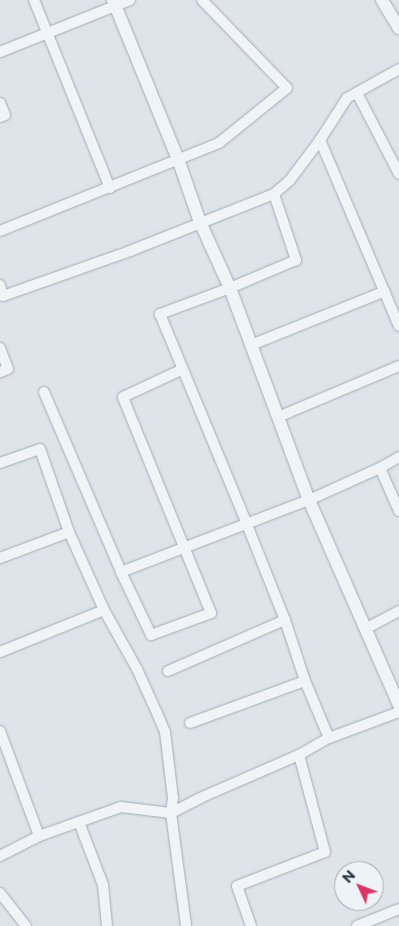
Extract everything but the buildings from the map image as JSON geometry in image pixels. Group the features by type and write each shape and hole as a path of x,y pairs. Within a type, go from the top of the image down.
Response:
{"street":[{"path":"34,0 110,188"},
{"path":"0,52 114,3 130,0"},
{"path":"0,231 219,144 287,88 202,0"},
{"path":"382,0 399,28"},
{"path":"114,3 178,159 200,222 230,288 309,500 367,628 399,705"},
{"path":"0,285 3,296 130,251 274,194 290,180 320,140 346,98 399,69"},
{"path":"356,93 399,174"},
{"path":"0,103 5,114 0,117"},
{"path":"320,140 399,326"},
{"path":"274,194 296,260 230,288 160,314 246,522 285,620 305,681 329,738"},
{"path":"251,345 385,290"},
{"path":"0,348 8,369 0,372"},
{"path":"278,417 399,366"},
{"path":"44,392 121,572 152,635 211,613 123,397 183,369"},
{"path":"0,463 40,449 69,532 104,610 137,669 165,732 173,798 171,813 186,926"},
{"path":"121,572 246,522 309,500 380,468 399,457"},
{"path":"380,468 399,511"},
{"path":"0,558 69,532"},
{"path":"0,652 104,610"},
{"path":"367,628 399,611"},
{"path":"168,671 285,620"},
{"path":"190,722 305,681"},
{"path":"0,856 39,836 121,807 171,813 200,798 299,756 329,738 399,712"},
{"path":"0,731 39,836"},
{"path":"251,926 237,886 325,852 299,756"},
{"path":"79,822 103,885 107,926"},
{"path":"0,893 26,926"},
{"path":"357,926 399,909"}]}
